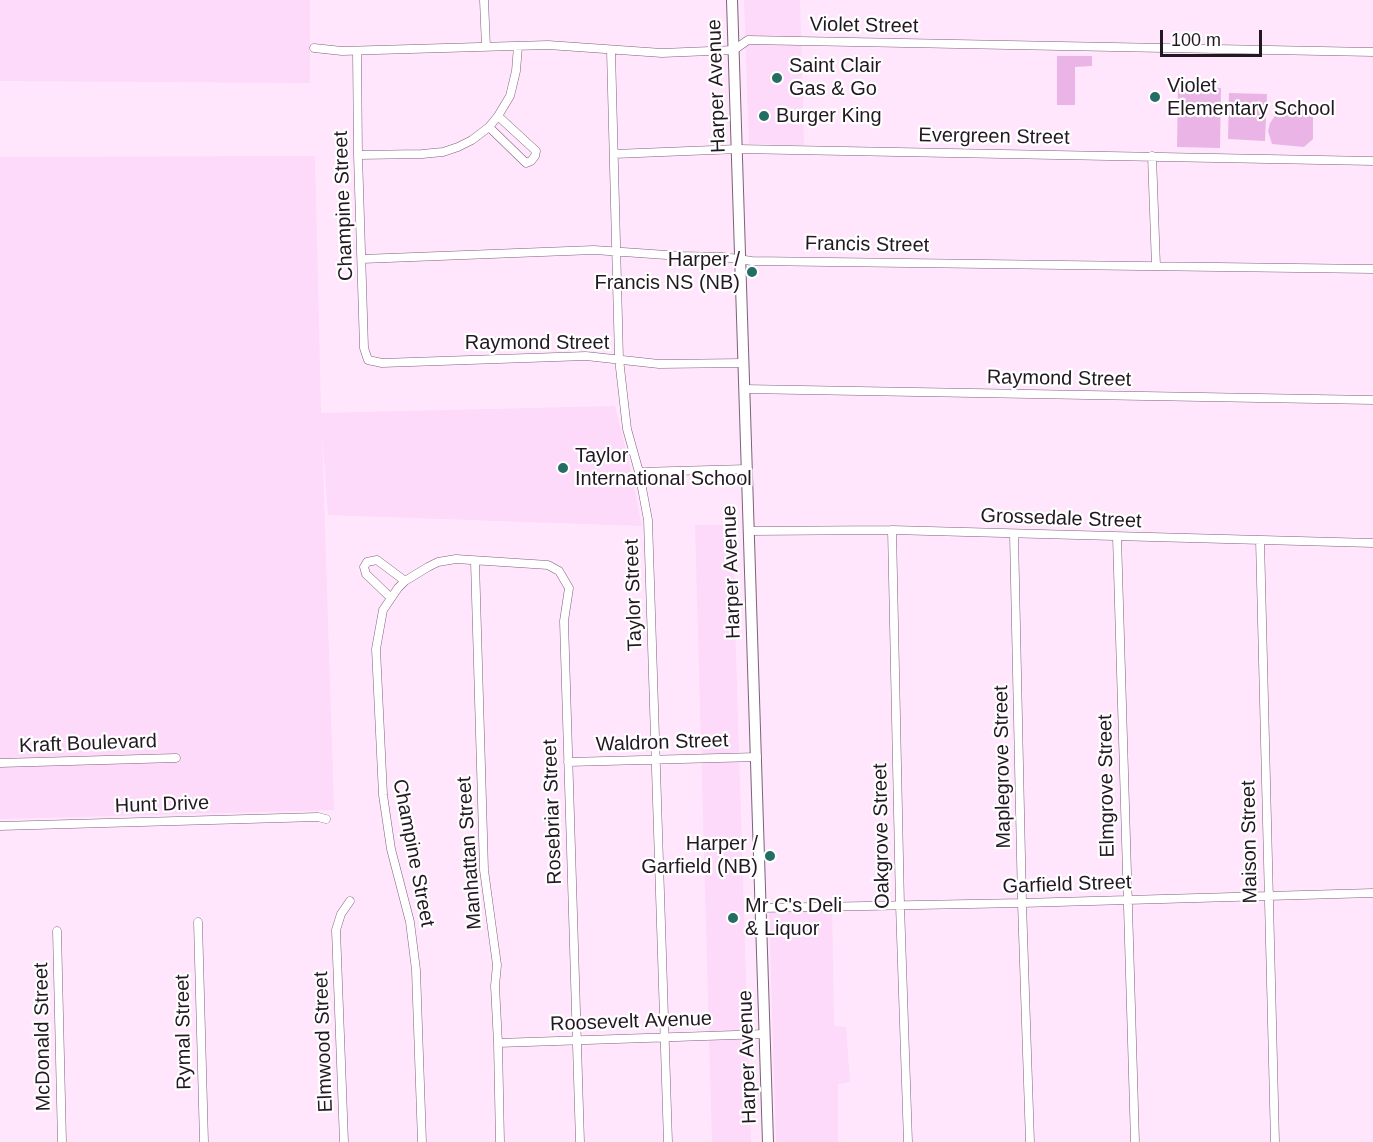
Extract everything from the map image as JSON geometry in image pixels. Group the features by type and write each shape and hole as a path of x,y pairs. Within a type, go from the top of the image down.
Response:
{"main road":[{"name":"Harper Avenue","path":"732,0 768,1142"}],"street":[{"path":"484,0 486,47"},
{"name":"Violet Street","path":"314,48 357,51 571,46 611,51 662,53 734,50 748,40 1373,52"},
{"path":"358,155 443,152 472,140 489,127 510,96 518,46"},
{"name":"Champine Street","path":"357,51 364,348 368,360"},
{"name":"Taylor Street","path":"611,51 619,359 627,429 639,472 648,520 668,1142"},
{"path":"489,127 526,163 536,156 536,151 498,116"},
{"name":"Evergreen Street","path":"614,154 738,149 1373,161"},
{"path":"1152,156 1156,266"},
{"name":"Francis Street","path":"362,259 616,251 752,261 1373,269"},
{"name":"Raymond Street","path":"368,360 382,363 586,356 659,364 744,363"},
{"name":"Raymond Street","path":"744,389 1373,400"},
{"path":"639,472 747,469"},
{"name":"Grossedale Street","path":"749,531 892,530 1373,543"},
{"name":"Oakgrove Street","path":"892,530 900,905 908,1142"},
{"name":"Maplegrove Street","path":"1014,535 1030,1142"},
{"name":"Elmgrove Street","path":"1117,537 1135,1142"},
{"name":"Maison Street","path":"1260,540 1275,1142"},
{"name":"Champine Street","path":"422,1142 414,948 410,922 391,849 383,795 376,649 383,610 390,597 405,581 438,562 456,559 475,562"},
{"path":"390,597 366,574 364,567 367,562 373,560 381,562 405,581"},
{"name":"Rosebriar Street","path":"475,562 548,565 558,571 567,582 569,592 564,621 580,1142"},
{"name":"Manhattan Street","path":"475,562 484,870 497,965 495,986 500,1142"},
{"name":"Waldron Street","path":"568,762 757,757"},
{"name":"Kraft Boulevard","path":"0,763 176,758"},
{"name":"Hunt Drive","path":"0,826 318,817 326,819"},
{"name":"Garfield Street","path":"762,908 1373,893"},
{"name":"Elmwood Street","path":"344,1142 336,940 338,922 350,901"},
{"name":"Rymal Street","path":"198,922 204,1142"},
{"name":"McDonald Street","path":"57,932 62,1142"},
{"name":"Roosevelt Avenue","path":"498,1043 765,1035"}],"shaded area":[{"path":"0,0 310,0 310,83 0,81"},
{"path":"744,0 800,0 804,145 749,144"},
{"path":"1057,56 1092,56 1092,66 1075,67 1075,105 1057,105"},
{"path":"1178,87 1221,88 1220,148 1177,147"},
{"path":"1229,93 1267,94 1265,141 1228,139"},
{"path":"1285,107 1296,107 1313,113 1313,139 1304,147 1272,144 1268,131 1270,123"},
{"path":"315,156 321,413 615,406 642,526 328,515 322,434 334,810 0,819 0,157"},
{"path":"695,525 732,525 751,1142 712,1142"},
{"path":"832,910 834,1026 846,1027 850,1082 838,1084 838,1142 776,1142 769,912"}],"place":[{"name":"Saint Clair Gas & Go","path":"777,78"},
{"name":"Violet Elementary School","path":"1155,97"},
{"name":"Burger King","path":"764,116"},
{"name":"Harper / Francis NS (NB)","path":"752,272"},
{"name":"Taylor International School","path":"563,468"},
{"name":"Harper / Garfield (NB)","path":"770,856"},
{"name":"Mr C's Deli & Liquor","path":"733,918"}]}
